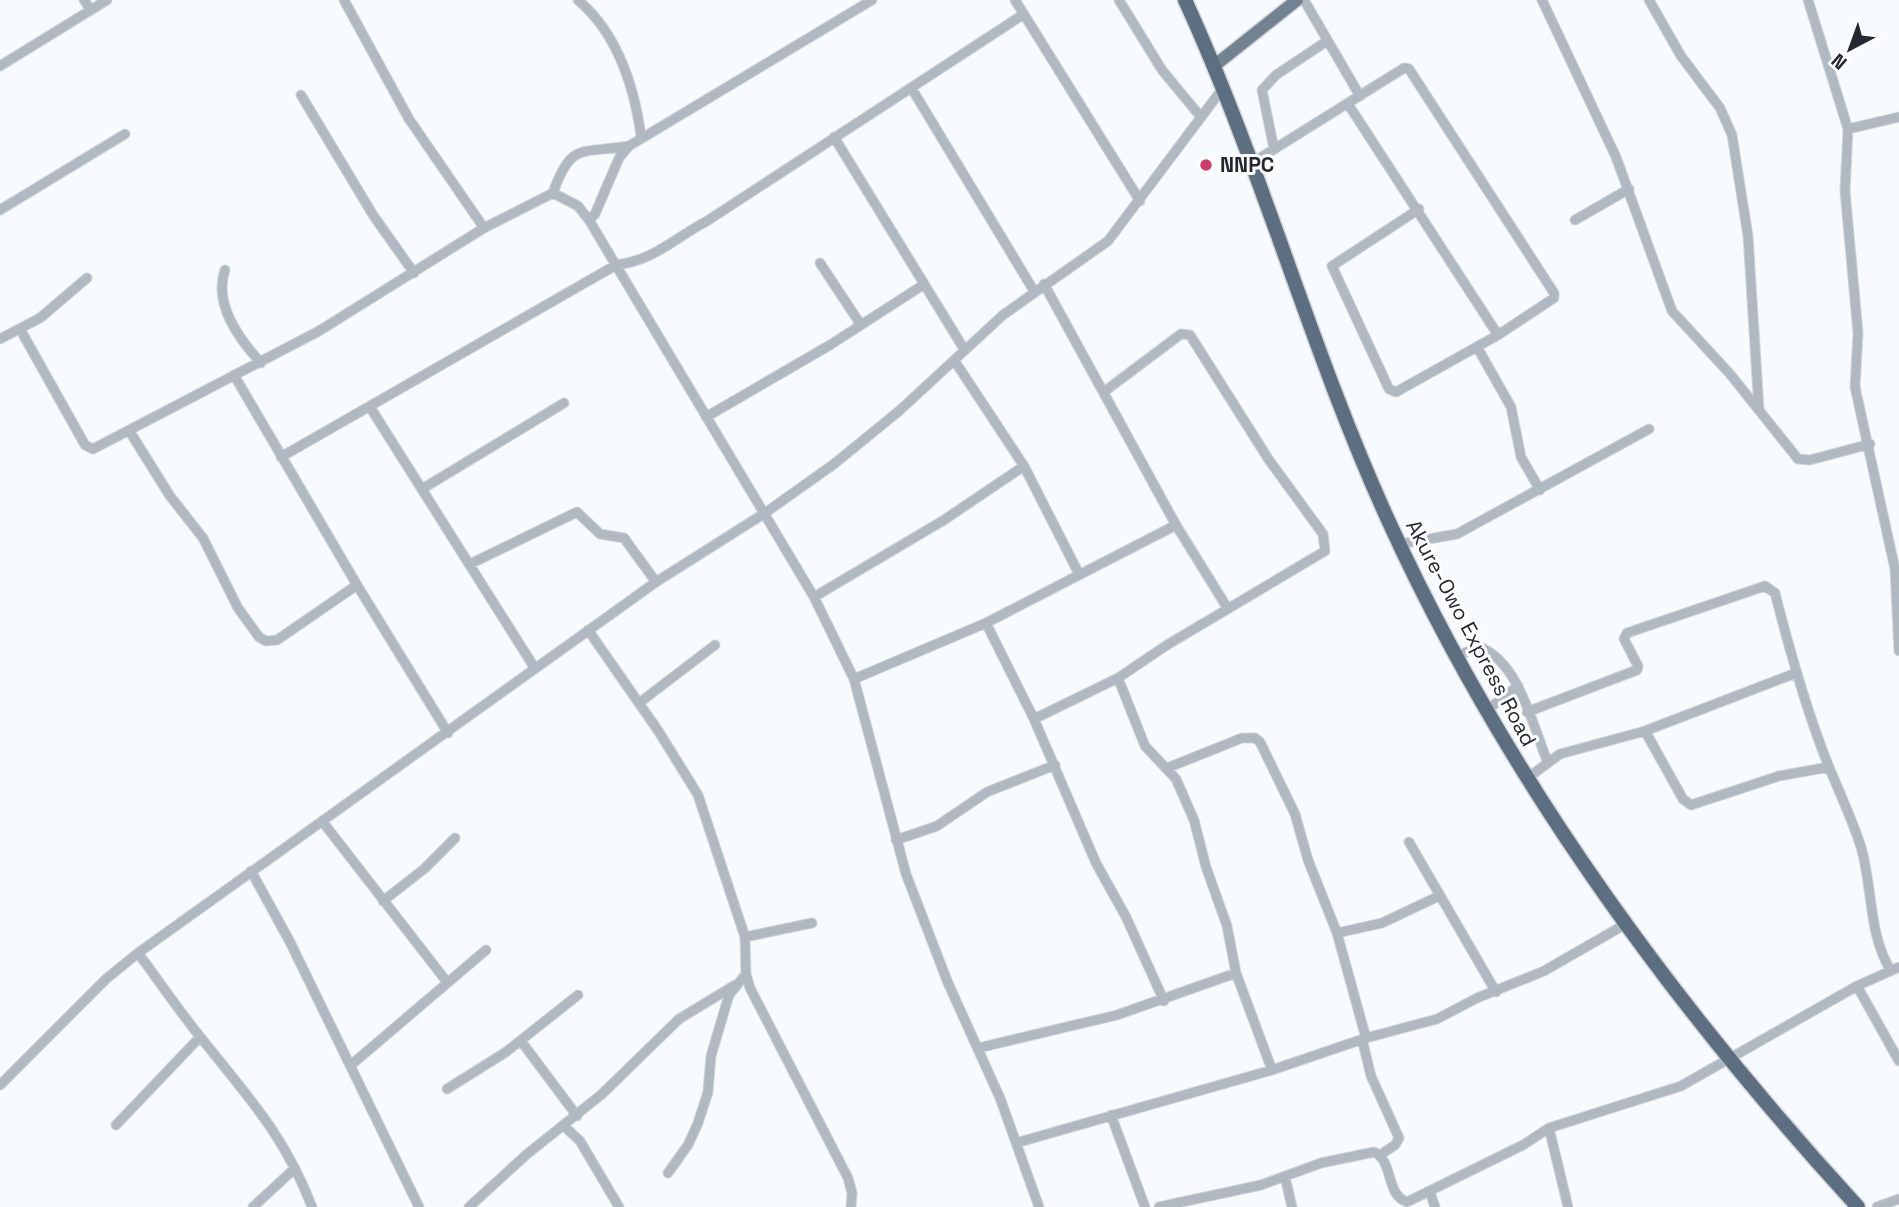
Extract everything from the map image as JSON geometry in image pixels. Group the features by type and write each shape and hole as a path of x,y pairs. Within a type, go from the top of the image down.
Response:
{"highway":[{"name":"Akure-Owo Express Road","path":"1185,0 1252,163 1322,359 1400,544 1487,710 1526,779 1625,925 1730,1061 1858,1207"}],"main road":[{"path":"1213,65 1297,0"}],"street":[{"path":"84,0 90,9"},
{"path":"0,66 107,0"},
{"path":"344,0 409,119 484,228"},
{"path":"578,0 597,17 620,57 638,113 641,136"},
{"path":"589,220 595,214 619,158 641,136 872,0"},
{"path":"1015,0 1140,201"},
{"path":"1119,0 1162,70 1200,116"},
{"path":"1304,0 1360,96"},
{"path":"1542,0 1629,189 1672,311 1730,374 1798,459 1810,460 1870,444"},
{"path":"1649,0 1681,56 1720,108 1732,135 1748,236 1759,411"},
{"path":"1808,0 1848,129 1845,191 1858,333 1855,387 1895,558 1899,651"},
{"path":"281,457 615,265 638,262 659,253 681,235 708,221 1024,14"},
{"path":"1274,149 1262,90 1276,75 1327,41"},
{"path":"1252,163 1404,68 1414,72 1554,292 1554,298 1497,335 1396,392 1389,390 1332,270 1335,263 1419,209"},
{"path":"0,1085 96,988 138,953 448,733 534,667 834,464 899,411 964,349 1034,291 1108,241 1223,88"},
{"path":"912,89 1034,291"},
{"path":"301,95 373,215 414,273"},
{"path":"1348,104 1419,209 1497,335"},
{"path":"1848,129 1899,117"},
{"path":"0,210 125,134"},
{"path":"834,137 964,349"},
{"path":"20,329 85,445 93,449 319,331 484,228 553,193 561,170 570,157 590,150 629,146"},
{"path":"1575,220 1629,189"},
{"path":"553,193 578,206 589,220 814,597 854,679 895,840 926,929 978,1048 1039,1207"},
{"path":"820,262 861,326"},
{"path":"225,270 220,283 225,310 244,343 261,362"},
{"path":"0,339 40,318 87,278"},
{"path":"1044,284 1176,525 1228,609"},
{"path":"706,417 861,326 923,285"},
{"path":"1034,719 1118,678 1228,609 1320,556 1326,545 1323,534 1269,460 1190,335 1181,334 1105,391"},
{"path":"1477,347 1511,407 1521,457 1540,490"},
{"path":"954,360 1024,466 1079,574"},
{"path":"234,375 357,585 448,733"},
{"path":"422,489 564,402"},
{"path":"370,407 534,667"},
{"path":"1400,544 1449,538 1649,429"},
{"path":"130,432 170,496 202,538 238,608 259,637 266,641 277,639 357,585"},
{"path":"814,597 944,520 1024,466"},
{"path":"470,564 577,512 600,534 624,538 656,582"},
{"path":"854,679 986,623 1176,525"},
{"path":"1527,712 1637,670 1638,666 1624,639 1628,633 1765,586 1775,593 1796,673 1829,767 1853,821 1862,853 1882,957 1877,977"},
{"path":"986,623 1034,719 1096,863 1126,917 1164,1001"},
{"path":"588,630 698,795 745,937 746,974 764,1016 848,1178 852,1193 851,1207"},
{"path":"639,703 715,645"},
{"path":"1457,656 1474,648 1484,649 1509,670 1518,686 1548,763"},
{"path":"1526,779 1548,763 1580,747 1645,731 1796,673"},
{"path":"1118,678 1145,746 1167,768 1184,794 1227,926 1236,973 1272,1070"},
{"path":"1487,710 1518,686"},
{"path":"1645,731 1683,799 1691,805 1779,776 1829,767"},
{"path":"1167,768 1242,738 1255,738 1260,742 1295,814 1308,860 1337,933 1371,1076 1399,1138 1395,1145 1380,1155"},
{"path":"895,840 936,827 987,792 1055,765"},
{"path":"323,821 447,982"},
{"path":"383,901 424,869 456,838"},
{"path":"1409,842 1496,992"},
{"path":"251,871 290,942 351,1065 380,1132 419,1207"},
{"path":"1337,933 1382,923 1439,896"},
{"path":"745,937 812,923"},
{"path":"1016,1143 1272,1070 1364,1038 1431,1022 1544,971 1625,925"},
{"path":"351,1065 486,950"},
{"path":"138,953 200,1037 275,1129 291,1157 293,1170 312,1207"},
{"path":"1158,1207 1285,1177 1321,1163 1374,1152 1380,1155 1401,1200 1407,1202 1549,1128 1681,1086 1730,1061 1857,986 1895,969 1882,957"},
{"path":"978,1048 1164,1001 1236,973"},
{"path":"469,1207 526,1155 565,1127 679,1019 734,985 746,974"},
{"path":"668,1173 688,1144 704,1106 711,1056 734,985"},
{"path":"1857,986 1899,1061"},
{"path":"447,1089 520,1041 578,995"},
{"path":"116,1125 200,1037"},
{"path":"520,1041 577,1116"},
{"path":"1111,1115 1145,1207"},
{"path":"565,1127 580,1141 619,1207"},
{"path":"1549,1128 1568,1207"},
{"path":"253,1207 293,1170"},
{"path":"1285,1177 1292,1207"},
{"path":"1430,1192 1435,1207"},
{"path":"1877,1207 1899,1199"}],"place":[{"name":"NNPC","path":"1206,165"}]}
